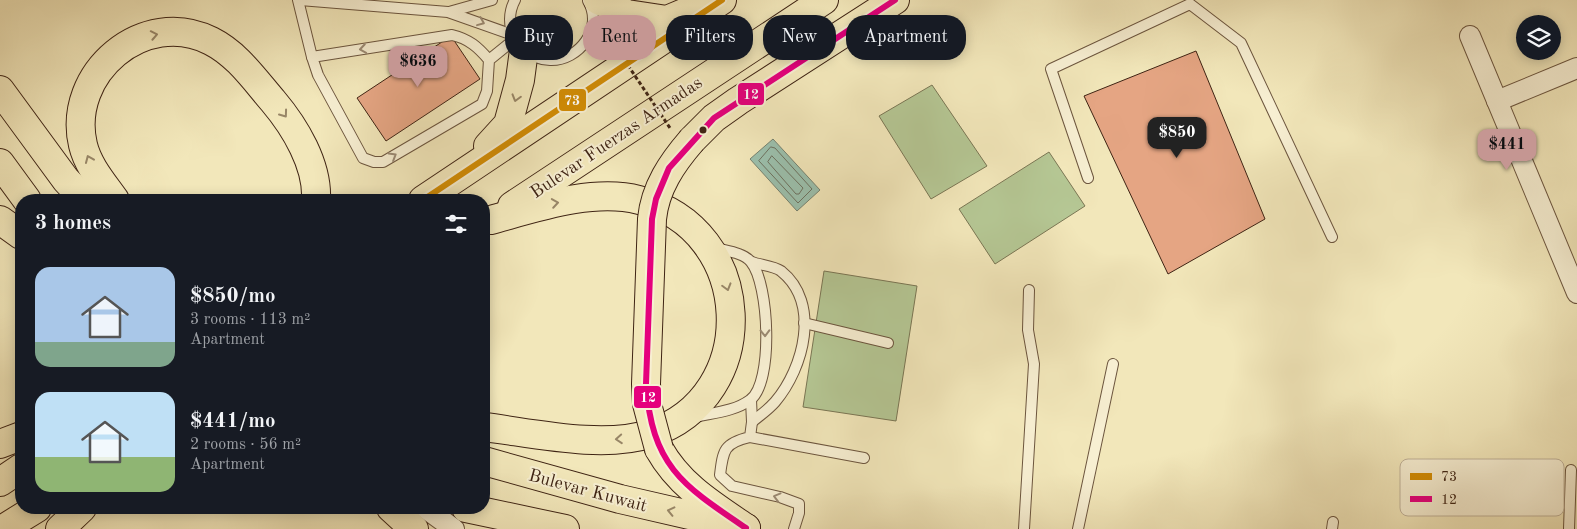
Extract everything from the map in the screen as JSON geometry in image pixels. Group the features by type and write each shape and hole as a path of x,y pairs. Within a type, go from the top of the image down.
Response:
{"main road":[{"path":"598,0 627,14 667,20 677,18 710,0"},
{"path":"431,194 722,0"},
{"name":"Bulevar Fuerzas Armadas","path":"490,220 824,0"},
{"path":"749,528 688,487 669,466 659,449 647,404 646,384 653,209 669,168 692,140 714,118 895,0"},
{"path":"110,194 94,172 83,145 80,116 88,88 103,63 125,44 153,34 182,32 210,40 234,56 286,116 308,159 314,177 315,194"},
{"path":"462,172 508,124 520,80 518,60"},
{"path":"4,98 34,165 57,194"},
{"path":"4,98 66,180 79,194"},
{"path":"0,163 23,194"},
{"path":"490,221 550,204 611,196 639,200 666,210 690,226 709,247 723,271 730,298 732,327 727,355 709,388 698,403 676,421 650,434 622,440 593,440 490,428"},
{"path":"0,220 15,231"},
{"path":"0,444 15,438"},
{"name":"Bulevar Kuwait","path":"490,463 620,499 749,528"},
{"path":"0,482 15,472"},
{"path":"490,478 663,529"},
{"path":"3,529 27,514"},
{"path":"60,529 76,514"},
{"path":"398,514 414,529"},
{"path":"474,514 512,523 566,529"},
{"path":"484,514 512,523"}],"street":[{"path":"1470,36 1577,293"},
{"path":"1497,101 1577,68"},
{"path":"433,514 454,529"}],"lane":[{"path":"312,56 452,35 465,38 478,47 489,60 488,91 482,104 383,162 374,162 363,158 318,75 312,56 299,0 448,12 505,36"},
{"path":"448,12 492,0"},
{"path":"510,15 515,0"},
{"path":"573,54 585,44 591,32 593,18 588,0"},
{"path":"1088,178 1051,69 1190,4 1241,43 1332,237"},
{"path":"489,60 505,49"},
{"path":"709,247 744,256 752,262 780,270 799,290 804,323 804,345 791,376 775,402 752,422"},
{"path":"750,437 752,422 751,400 761,383 765,357 765,317 758,278 752,262"},
{"path":"1024,529 1034,364 1028,330 1029,290"},
{"path":"804,323 888,343"},
{"path":"1078,529 1112,364"},
{"path":"676,421 734,408 751,400"},
{"path":"794,529 800,512 799,504 732,486 720,475 722,455 733,441 750,437 864,458"},
{"path":"1569,529 1571,470"}],"path":[{"path":"624,60 673,132 692,140"}],"shaded area":[{"path":"932,85 987,166 931,199 879,116"},
{"path":"1049,152 1085,206 995,264 959,209"},
{"path":"824,271 917,286 896,421 803,407"}],"water":[{"path":"773,139 820,190 797,211 750,159"}],"building":[{"path":"451,36 480,79 386,141 357,98"},
{"path":"1196,51 1265,219 1168,274 1084,96"}],"transit line":[{"name":"73","path":"432,194 722,0"},
{"name":"12","path":"746,528 704,499 674,471 663,454 655,435 649,412 646,384 652,219 656,199 669,168 714,118 895,0"}]}
